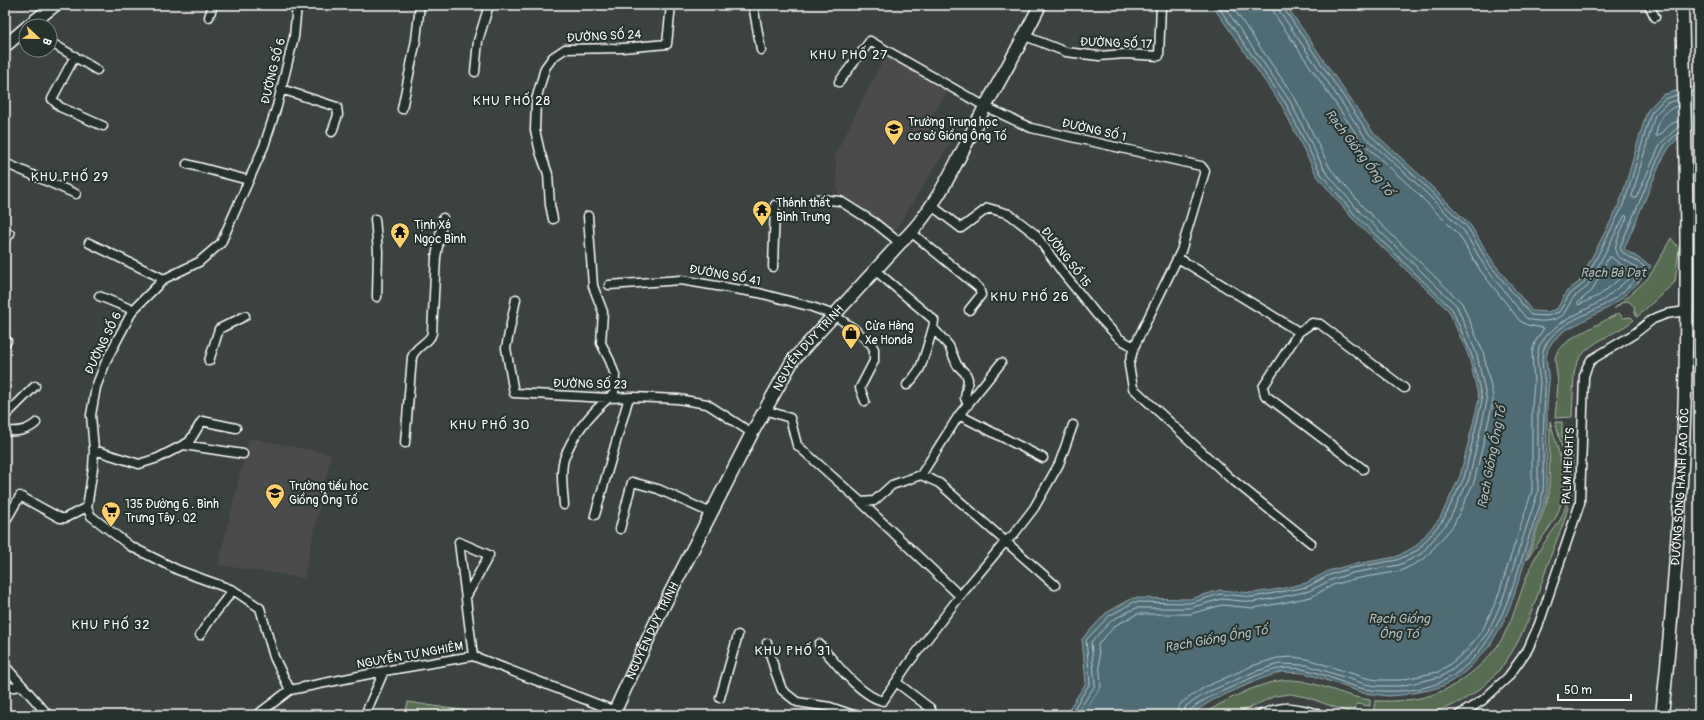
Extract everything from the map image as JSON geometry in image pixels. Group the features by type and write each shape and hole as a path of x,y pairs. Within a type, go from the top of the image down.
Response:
{"main road":[{"path":"38,18 54,5"},
{"name":"NGUYỄN DUY TRINH","path":"614,713 660,613 752,433 793,360 900,243 912,233 932,206 1025,36 1040,5"},
{"name":"ĐƯỜNG SONG HÀNH CAO TỐC","path":"1662,715 1669,649 1682,465 1686,311 1686,185 1682,5"},
{"path":"5,46 18,35"}],"street":[{"path":"209,17 213,5"},
{"name":"ĐƯỜNG SỐ 6","path":"87,508 94,450 92,415 96,387 107,359 133,310 164,279 199,262 221,243 264,146 281,89 294,37 297,5"},
{"path":"402,109 416,40 420,5"},
{"path":"475,72 478,41 488,5"},
{"name":"ĐƯỜNG SỐ 24","path":"553,219 550,205 548,174 540,152 535,130 536,100 545,68 553,57 565,48 622,48 667,44 671,5"},
{"path":"753,5 761,50"},
{"name":"ĐƯỜNG SỐ 17","path":"1025,36 1066,52 1099,56 1125,54 1159,56 1161,5"},
{"path":"1648,5 1655,17"},
{"name":"ĐƯỜNG SỐ 1","path":"839,82 870,41 986,107 1031,128 1201,166 1205,171 1178,258"},
{"path":"58,46 97,70"},
{"path":"75,56 52,99 60,107 102,126"},
{"path":"281,89 337,107 338,115 332,132"},
{"path":"5,163 76,194"},
{"path":"187,164 248,180"},
{"path":"816,199 840,201 875,223 900,243"},
{"path":"773,267 775,205"},
{"name":"ĐƯỜNG SỐ 15","path":"932,206 961,228 988,208 1009,214 1035,234 1062,272 1097,315 1120,340 1134,347"},
{"path":"564,505 562,482 564,460 573,438 589,417 614,393 615,375 601,343 603,312 593,286 588,216"},
{"path":"405,443 412,357 416,349 430,339 432,333 436,257 443,218"},
{"path":"376,219 378,251 377,297"},
{"path":"912,233 979,288 981,295 969,310"},
{"path":"89,243 164,279"},
{"path":"1299,332 1178,258 1134,347 1129,365 1133,388 1229,477 1311,543"},
{"path":"876,271 930,315 934,320 922,364 907,386"},
{"name":"ĐƯỜNG SỐ 41","path":"609,285 681,280 758,293 812,307 834,315 853,328 871,344 874,349 874,362 860,388 865,400"},
{"path":"99,296 133,310"},
{"name":"ĐƯỜNG SỐ 23","path":"516,299 506,348 514,393 608,398 629,397 678,399 707,404 752,433"},
{"name":"PALM HEIGHTS","path":"1459,715 1483,700 1508,677 1528,649 1539,624 1580,503 1584,376 1587,367 1595,357 1634,334 1653,319 1666,314 1686,311"},
{"path":"209,361 219,329 245,316"},
{"path":"1363,469 1265,395 1263,387 1299,332 1312,323 1320,324 1404,388"},
{"path":"933,328 949,346 957,365 966,374 968,379 965,398 968,404"},
{"path":"861,502 874,501 892,485 921,475 959,415 1001,362"},
{"path":"5,416 35,386"},
{"path":"595,515 629,397"},
{"path":"765,410 790,418 797,445 861,502 960,596"},
{"path":"959,415 1043,458"},
{"path":"94,450 139,464 158,458 189,442 202,421 236,428"},
{"path":"5,431 16,432 26,430 36,423"},
{"path":"819,644 851,681 879,700 883,700 960,596 1005,542 1014,534 1034,508 1059,464 1073,425"},
{"path":"184,445 243,454"},
{"path":"921,475 940,483 1055,585"},
{"path":"620,529 632,482 658,489 711,513"},
{"path":"5,522 20,496 60,518 65,518 87,508 91,516 130,546 178,570 233,590 260,608 274,657 290,690"},
{"path":"466,597 489,555 459,542 473,656"},
{"path":"200,635 205,626 233,590"},
{"path":"720,698 738,635"},
{"path":"767,643 774,671 782,690 797,702 830,707 854,715"},
{"name":"NGUYỄN TƯ NGHIÊM","path":"257,715 290,690 384,671 473,656 614,713"},
{"path":"5,666 48,715"},
{"path":"365,715 384,671"},
{"path":"896,682 930,708 932,712 931,715"},
{"path":"5,688 23,686"},
{"path":"1260,715 1274,709 1289,707 1321,715"}],"shaded area":[{"name":"Trường Trung học cơ sở Giồng Ông Tố","path":"886,54 948,91 928,122 954,137 894,232 838,195 835,155"},
{"name":"Trường tiểu học Giồng Ông Tố","path":"249,438 331,454 304,578 218,565"}],"green space":[{"path":"1671,238 1679,248 1675,282 1637,317 1634,306 1628,301 1623,302 1614,309 1646,280"},
{"path":"1619,313 1623,318 1631,317 1634,320 1598,342 1583,354 1577,363 1574,373 1572,417 1555,418 1558,384 1555,358 1558,350 1572,338"},
{"path":"1550,421 1560,458 1563,495 1555,519 1527,560 1549,494"},
{"path":"1555,422 1562,422 1562,437 1572,437 1572,475 1569,505 1535,602 1517,644 1505,663 1490,680 1473,694 1451,706 1442,710 1422,714 1373,715 1375,701 1418,698 1443,691 1454,685 1482,664 1501,641 1511,619 1533,560 1557,525 1567,500 1568,487 1565,461"},
{"path":"1282,680 1293,680 1316,684 1348,695 1370,700 1370,706 1356,704 1354,714 1306,697 1290,694 1275,696 1234,715 1202,715 1250,689"},
{"path":"408,702 466,711 478,715 405,715"}],"water":[{"name":"Rạch Giồng Ông Tố","path":"1212,5 1286,5 1372,131 1422,177 1471,226 1493,262 1532,311 1547,312 1557,309 1566,292 1579,282 1617,209 1647,111 1662,95 1686,88 1699,87 1699,128 1680,136 1669,148 1661,162 1624,249 1651,266 1639,282 1618,301 1608,308 1564,331 1553,341 1548,349 1546,358 1549,382 1547,406 1547,494 1511,604 1502,625 1489,647 1467,670 1443,686 1402,695 1388,696 1363,693 1305,673 1281,672 1258,680 1213,700 1189,715 1065,715 1086,683 1082,639 1106,613 1133,598 1190,599 1220,590 1253,593 1280,589 1306,583 1328,571 1350,565 1396,557 1416,546 1440,518 1460,476 1479,399 1469,357 1449,311 1352,218 1317,176 1282,106"}],"place":[{"name":"Trường Trung học cơ sở Giồng Ông Tố","path":"894,146"},
{"name":"Thánh thất Bình Trưng","path":"762,227"},
{"name":"Tịnh Xá Ngọc Bình","path":"400,249"},
{"name":"Cửa Hàng Xe Honda","path":"851,350"},
{"name":"Trường tiểu học Giồng Ông Tố","path":"275,510"},
{"name":"135 Đường 6 . Bình Trưng Tây . Q2","path":"111,528"}],"district":[{"name":"KHU PHỐ 27","path":"849,54"},
{"name":"KHU PHỐ 28","path":"512,100"},
{"name":"KHU PHỐ 29","path":"70,176"},
{"name":"KHU PHỐ 26","path":"1030,296"},
{"name":"KHU PHỐ 30","path":"490,424"},
{"name":"KHU PHỐ 32","path":"111,624"},
{"name":"KHU PHỐ 31","path":"793,650"}],"water label":[{"name":"Rạch Giống Ống Tố","path":"1360,152"},
{"name":"Rạch Bà Dạt","path":"1613,272"},
{"name":"Rạch Giống Ống Tố","path":"1491,457"},
{"name":"Rạch Giống Ống Tố","path":"1216,638"}]}
